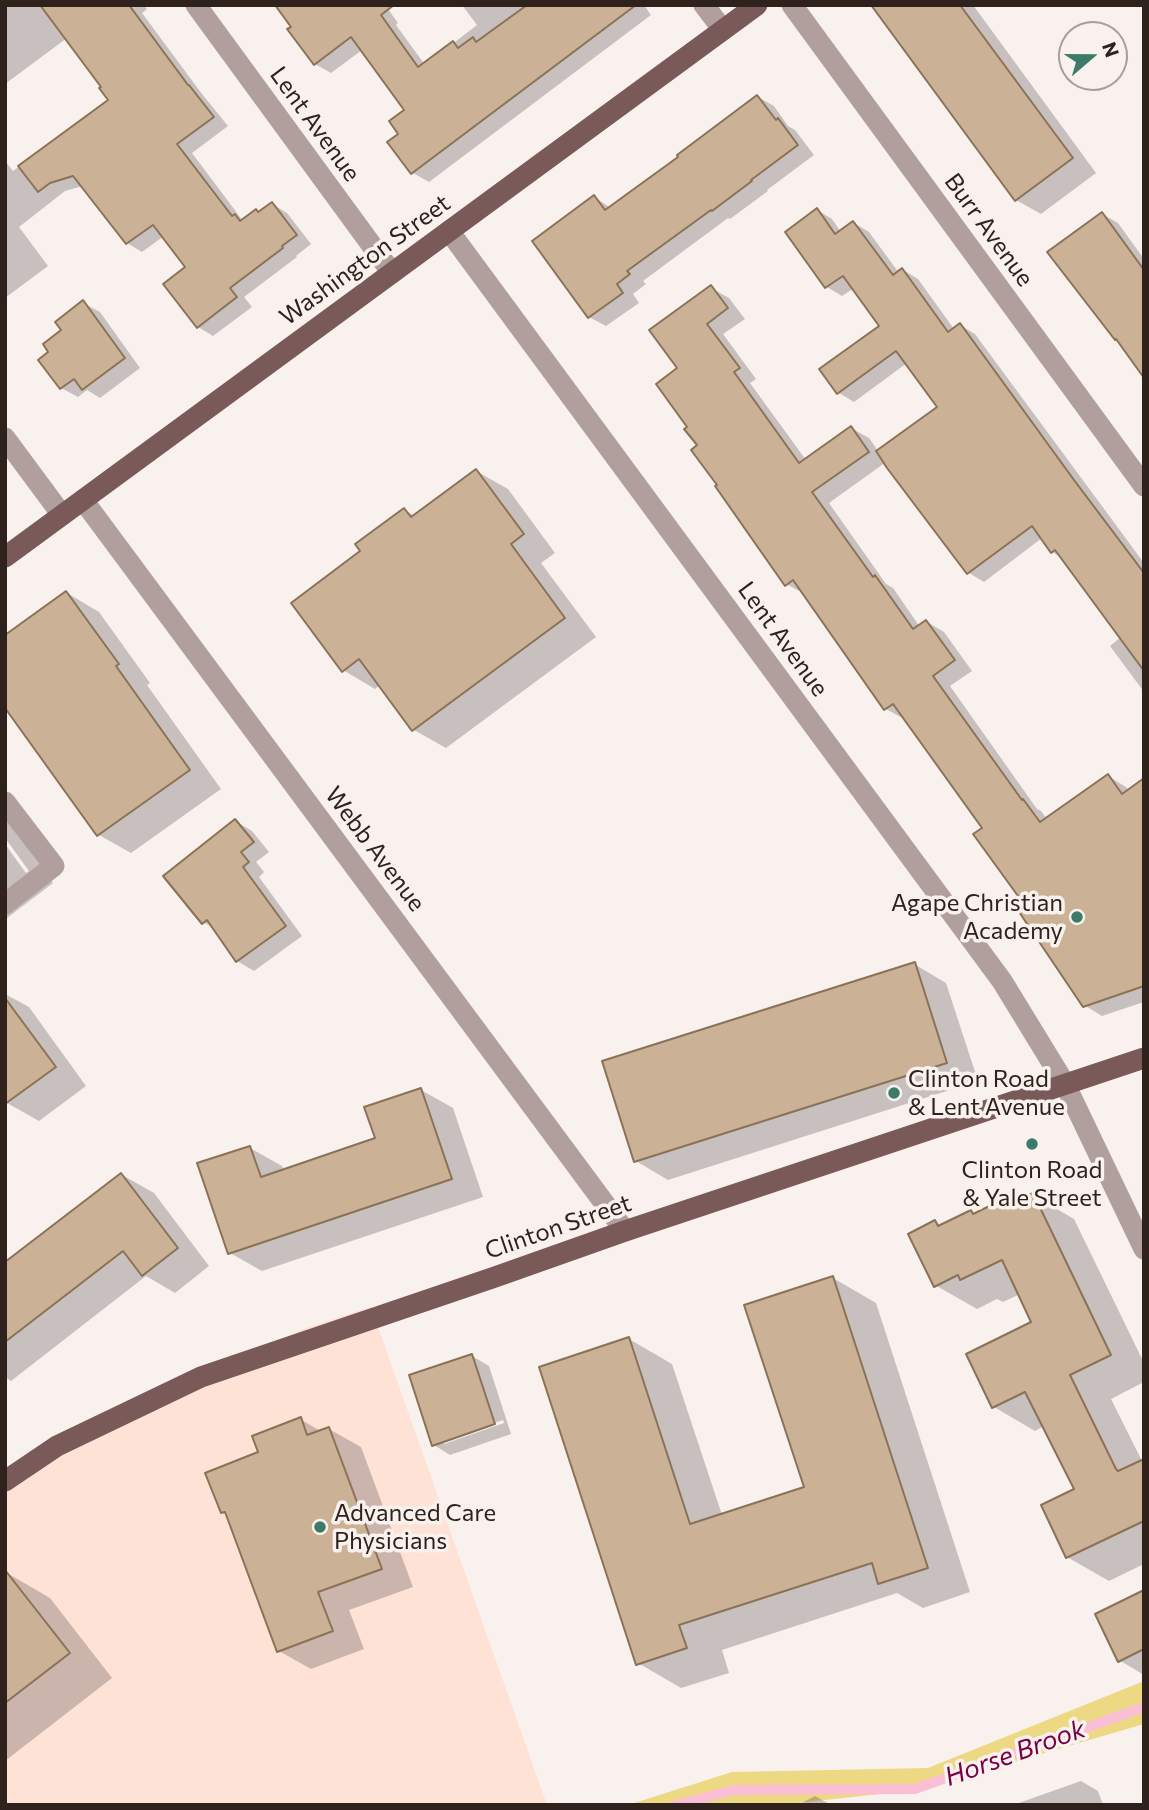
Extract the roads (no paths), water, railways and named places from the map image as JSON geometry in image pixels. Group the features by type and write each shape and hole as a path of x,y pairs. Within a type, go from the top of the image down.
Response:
{"main road":[{"name":"Washington Street","path":"5,557 757,5"},
{"name":"Clinton Street","path":"5,1481 57,1446 201,1377 625,1231 1144,1059"}],"street":[{"name":"Lent Avenue","path":"196,5 392,273"},
{"path":"704,5 723,30"},
{"name":"Burr Avenue","path":"792,5 1144,486"},
{"name":"Lent Avenue","path":"449,231 1002,981 1065,1084 1144,1249"},
{"path":"5,438 62,515"},
{"name":"Webb Avenue","path":"83,500 625,1231"},
{"path":"5,802 54,866 5,904"}],"waterway":[{"name":"Horse Brook","path":"676,1805 734,1790 915,1789 1144,1707"}],"place":[{"name":"Agape Christian Academy","path":"1077,917"},
{"name":"Clinton Road & Lent Avenue","path":"894,1093"},
{"name":"Clinton Road & Yale Street","path":"1032,1144"},
{"name":"Advanced Care Physicians","path":"320,1527"}]}
